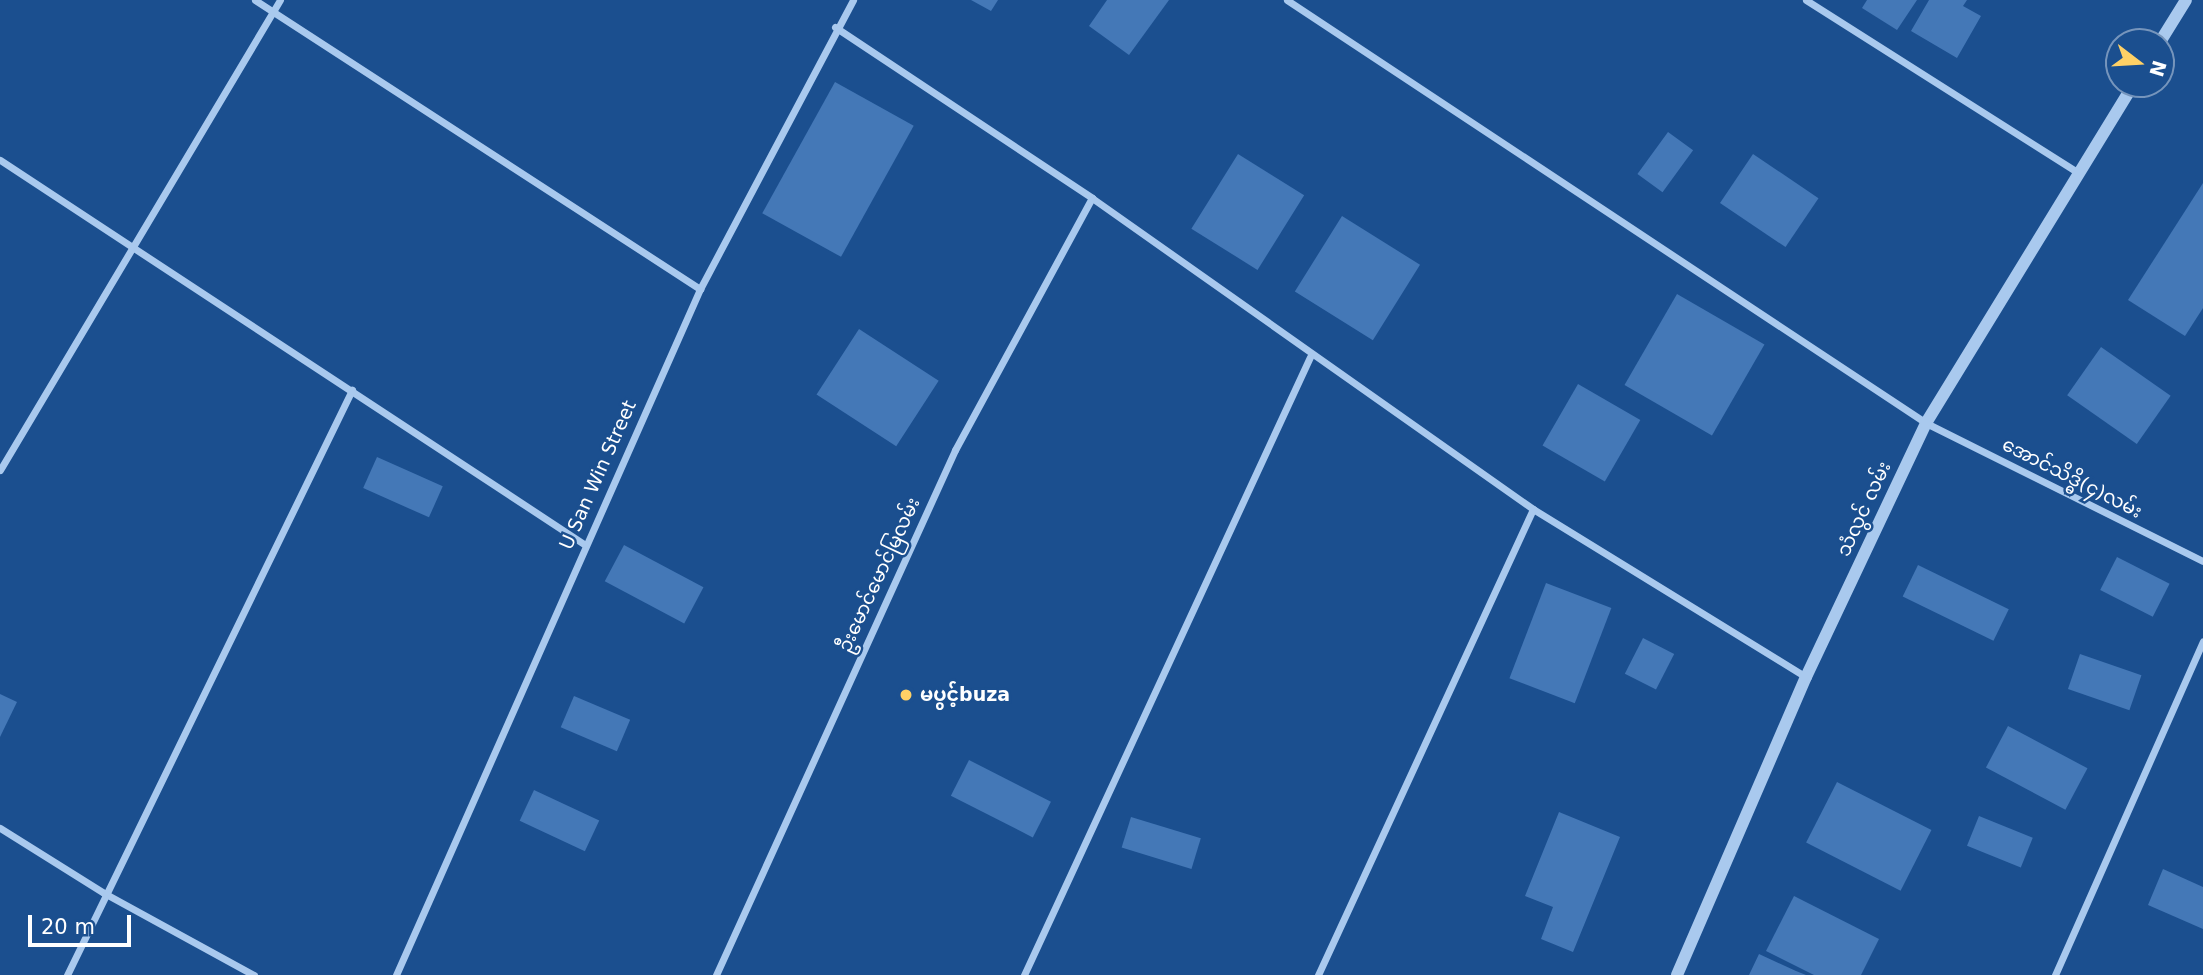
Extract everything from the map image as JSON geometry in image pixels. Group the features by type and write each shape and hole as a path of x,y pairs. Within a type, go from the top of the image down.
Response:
{"street":[{"path":"255,0 700,289"},
{"path":"0,470 280,0"},
{"name":"U San Win Street","path":"397,975 584,544 700,289 835,27 853,0"},
{"name":"အောင်သိဒ္ဓိ(၄)လမ်း","path":"1287,0 1926,423 2203,561"},
{"path":"1807,0 2079,173"},
{"path":"2169,28 2186,0"},
{"path":"835,27 1092,198 1310,357 1533,509 1806,677"},
{"name":"သံလွင် လမ်း","path":"1677,975 1806,677 1926,423 2125,98"},
{"path":"0,160 584,544"},
{"name":"ဦးမောင်မောင်မြလမ်း","path":"716,975 955,450 1092,198"},
{"path":"1024,975 1310,357"},
{"path":"67,975 104,893 352,390"},
{"path":"1318,975 1533,509"},
{"path":"2055,975 2203,641"},
{"path":"0,828 104,893 254,975"}],"building":[{"path":"971,0 998,0 991,11"},
{"path":"1107,0 1169,0 1129,55 1089,26"},
{"path":"1867,0 1917,0 1897,30 1862,8"},
{"path":"1929,0 1967,0 1963,6 1981,16 1957,58 1911,31"},
{"path":"835,82 914,126 841,257 762,213"},
{"path":"1668,132 1693,150 1663,192 1637,174"},
{"path":"1238,154 1304,195 1258,270 1191,229"},
{"path":"1753,154 1818,198 1786,247 1720,203"},
{"path":"2203,183 2203,308 2185,336 2128,300"},
{"path":"1342,216 1420,265 1373,340 1295,291"},
{"path":"1677,294 1764,344 1712,435 1624,385"},
{"path":"859,329 939,381 896,446 817,394"},
{"path":"2101,347 2171,396 2137,444 2067,395"},
{"path":"1578,384 1640,420 1605,481 1542,445"},
{"path":"377,457 443,486 429,517 363,488"},
{"path":"624,545 703,587 684,623 605,581"},
{"path":"2117,557 2170,584 2153,617 2100,590"},
{"path":"1918,565 2009,609 1993,641 1903,596"},
{"path":"1546,583 1611,608 1575,703 1509,678"},
{"path":"1643,638 1674,654 1656,690 1625,674"},
{"path":"2080,654 2141,675 2129,710 2068,689"},
{"path":"0,694 17,702 0,737"},
{"path":"574,696 630,720 617,751 561,727"},
{"path":"2008,726 2087,768 2065,810 1986,767"},
{"path":"969,760 1051,802 1033,837 951,796"},
{"path":"1837,782 1931,830 1901,891 1806,843"},
{"path":"534,790 599,820 585,851 520,821"},
{"path":"1559,812 1620,837 1573,952 1541,939 1553,907 1525,896"},
{"path":"1979,816 2033,838 2021,867 1967,846"},
{"path":"1131,817 1201,838 1191,869 1122,848"},
{"path":"2163,869 2203,887 2203,929 2148,905"},
{"path":"1794,896 1879,939 1861,975 1814,975 1766,951"},
{"path":"1759,954 1796,971 1806,975 1749,975"}],"place":[{"name":"မပွင့်buza","path":"906,695"}]}
